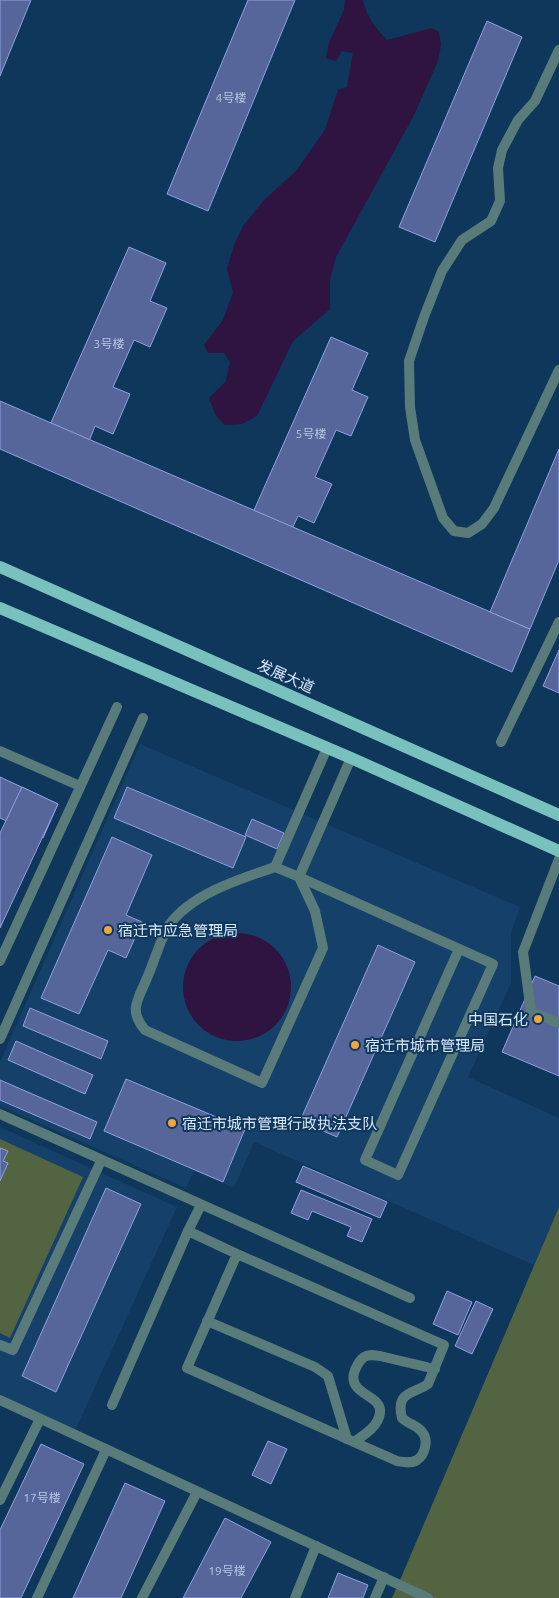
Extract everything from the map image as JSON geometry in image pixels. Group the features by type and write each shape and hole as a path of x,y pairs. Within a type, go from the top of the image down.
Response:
{"main road":[{"name":"发展大道","path":"0,567 559,815"},
{"path":"0,608 351,758 559,851"}],"lane":[{"path":"559,50 536,101 518,120 502,150 498,168 500,201 491,221 462,240 442,271 409,361 410,408 415,440 443,518 454,531 468,533 482,524 494,508 555,392 559,370"},
{"path":"501,742 559,622"},
{"path":"0,961 117,706"},
{"path":"0,1039 143,718"},
{"path":"275,867 327,748"},
{"path":"0,751 80,786"},
{"path":"351,758 299,877 314,911 323,948 262,1083 146,1030 138,1021 136,1004 168,926 176,917 188,907 231,882 275,867 299,877 493,964 398,1175 365,1160 459,949"},
{"path":"559,859 523,952 531,1012 559,1023"},
{"path":"0,1114 410,1298"},
{"path":"0,1345 13,1350 101,1160"},
{"path":"112,1405 201,1205"},
{"path":"188,1231 444,1345 428,1384 410,1392 401,1405 402,1418 423,1432 426,1439 422,1455 417,1460 408,1462 397,1461 188,1368 236,1254"},
{"path":"208,1321 322,1371 328,1376 351,1440"},
{"path":"351,1440 372,1429 377,1423 380,1414 380,1407 376,1401 361,1391 353,1378 359,1362 364,1357 371,1355 380,1356 435,1369"},
{"path":"0,1400 428,1598"},
{"path":"0,1500 40,1419"},
{"path":"37,1598 106,1450"},
{"path":"142,1598 196,1492"},
{"path":"294,1598 316,1546"},
{"path":"375,1598 384,1577"}],"shaded area":[{"path":"345,0 363,0 372,22 387,40 432,28 439,32 441,45 438,61 414,115 336,257 330,280 330,309 293,341 257,416 242,424 225,425 216,416 209,398 226,381 230,362 224,353 208,353 204,345 223,320 233,292 227,269 234,245 243,226 264,200 296,171 325,130 338,90 347,87 353,53 342,51 336,61 326,58 329,43 344,10"},
{"name":"宿迁市应急管理局","path":"140,744 520,907 511,933 511,983 468,1077 559,1118 559,1207 534,1265 254,1142 234,1188 194,1171 186,1188 0,1106 0,1062"},
{"path":"237,933 258,937 275,949 287,966 291,987 287,1008 275,1025 258,1037 237,1041 216,1037 199,1025 187,1008 183,987 187,966 199,949 216,937"},
{"path":"0,1127 177,1207 75,1431 0,1396"}],"green space":[{"path":"0,1139 83,1177 10,1338 0,1333"},
{"path":"559,1207 559,1598 392,1598 400,1580"}],"building":[{"path":"0,0 31,0 0,76"},
{"path":"248,0 295,0 208,211 167,194"},
{"path":"487,21 522,37 435,242 399,227"},
{"path":"129,247 166,263 150,301 167,308 150,347 134,340 113,387 130,394 113,434 95,426 88,444 49,427"},
{"path":"331,337 368,353 352,390 368,397 351,436 336,430 315,477 332,484 314,523 298,516 290,533 251,517"},
{"path":"0,401 530,629 512,672 0,449"},
{"path":"559,449 559,560 530,629 490,612"},
{"path":"559,650 559,693 543,686"},
{"path":"0,777 58,804 43,838 0,818"},
{"path":"22,787 58,804 0,928 0,833"},
{"path":"127,787 246,837 233,868 114,818"},
{"path":"252,819 284,833 277,849 245,835"},
{"path":"112,837 152,855 126,915 142,922 126,958 108,950 79,1014 41,998"},
{"path":"378,945 415,962 337,1137 300,1121"},
{"name":"中国石化","path":"535,976 559,986 559,1076 502,1052"},
{"path":"30,1008 108,1041 101,1059 23,1026"},
{"path":"16,1041 93,1075 85,1094 8,1060"},
{"path":"126,1079 245,1129 223,1182 104,1131"},
{"path":"0,1080 97,1122 90,1139 0,1100"},
{"path":"0,1148 8,1151 3,1161 8,1163 0,1181"},
{"path":"303,1166 387,1202 380,1218 296,1182"},
{"path":"106,1188 141,1204 56,1392 22,1376"},
{"path":"301,1190 372,1219 362,1242 347,1236 351,1227 312,1211 308,1220 291,1213"},
{"path":"447,1291 472,1302 458,1335 433,1324"},
{"path":"476,1301 493,1309 472,1354 455,1346"},
{"path":"268,1441 287,1449 271,1484 252,1475"},
{"path":"41,1444 84,1464 21,1598 0,1598 0,1530"},
{"path":"125,1483 165,1501 121,1598 73,1598"},
{"path":"225,1518 271,1542 241,1598 183,1598"},
{"path":"338,1573 368,1585 363,1598 328,1598"}],"place":[{"name":"宿迁市应急管理局","path":"108,930"},
{"name":"中国石化","path":"538,1019"},
{"name":"宿迁市城市管理局","path":"355,1045"},
{"name":"宿迁市城市管理行政执法支队","path":"172,1123"}]}
